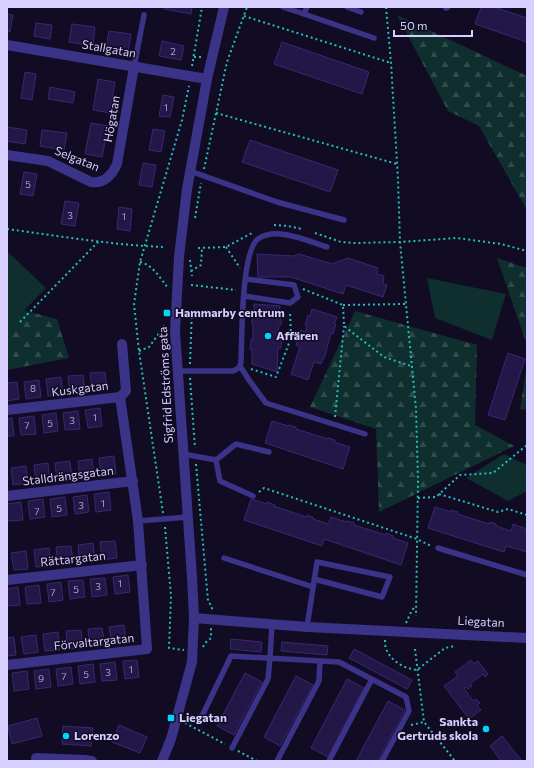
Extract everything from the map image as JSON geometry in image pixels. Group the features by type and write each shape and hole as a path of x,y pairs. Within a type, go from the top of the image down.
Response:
{"street":[{"name":"Sigfrid Edströms gata","path":"162,761 177,719 192,662 198,651 194,618 177,371 175,331 176,295 183,218 190,171 207,79 224,7"},
{"name":"Stallgatan","path":"7,45 207,79"},
{"name":"Högatan","path":"111,175 117,164 134,67"},
{"name":"Selgatan","path":"7,155 48,161 85,179 97,183 105,180 111,175"},
{"path":"120,397 126,391 122,344"},
{"name":"Kuskgatan","path":"7,410 120,397 133,481 142,565"},
{"name":"Stalldrängsgatan","path":"7,496 133,481"},
{"name":"Rättargatan","path":"7,580 142,565"},
{"name":"Förvaltargatan","path":"7,665 147,649 142,565"},
{"name":"Liegatan","path":"194,618 307,627 527,638"},
{"path":"36,758 78,759 92,761"}],"lane":[{"path":"283,7 374,38"},
{"path":"304,14 306,7"},
{"path":"347,7 361,12"},
{"path":"134,67 144,15"},
{"path":"190,171 277,202 344,220"},
{"path":"327,247 284,234 265,236 258,239 253,245 245,277 240,366 266,403 365,434"},
{"path":"244,293 290,303 298,297 294,285 245,277"},
{"path":"177,371 233,372 240,366"},
{"path":"183,454 216,460 236,444 269,452"},
{"path":"216,460 220,481 253,496"},
{"path":"138,521 188,517"},
{"path":"438,548 527,575"},
{"path":"224,558 313,587"},
{"path":"307,627 314,579 317,562 390,577 382,597 314,579"},
{"path":"232,748 268,679 272,624"},
{"path":"202,716 231,656 339,662 406,697 409,711 382,761"},
{"path":"277,761 319,681 320,661"},
{"path":"329,761 372,680"}],"path":[{"path":"192,309 190,371 208,602 212,608 211,638 205,643 203,648 198,651 169,648 171,596 164,519 139,351 134,304 140,262 182,120 202,7"},
{"path":"194,223 202,176 228,62 247,7"},
{"path":"386,7 391,63 400,242 416,409 418,498 416,539 416,616"},
{"path":"244,16 391,63"},
{"path":"216,113 397,164"},
{"path":"7,229 99,241 164,247"},
{"path":"400,242 458,238 501,244 527,252"},
{"path":"20,322 99,241"},
{"path":"226,247 245,277"},
{"path":"191,271 201,266 202,248"},
{"path":"189,256 192,276"},
{"path":"140,262 147,264 152,268 168,288"},
{"path":"192,285 244,293"},
{"path":"294,285 343,305 405,304"},
{"path":"240,366 276,377 291,338 290,303"},
{"path":"334,424 344,326 343,305"},
{"path":"139,351 149,347 166,323"},
{"path":"344,326 384,356 411,366"},
{"path":"418,498 436,497 460,475 493,474 527,444"},
{"path":"243,491 259,492 264,488 416,539 438,548"},
{"path":"439,494 498,512 508,509 527,515"},
{"path":"406,624 412,610 416,606"},
{"path":"385,630 384,646 391,658 408,669 417,670 445,648 455,646"},
{"path":"415,648 424,722 455,761"},
{"path":"418,708 423,709"},
{"path":"177,719 257,761"},
{"path":"408,728 414,723 424,722"}],"green space":[{"path":"397,15 527,76 527,210 479,126 448,111"},
{"path":"7,251 46,288 16,319 7,310"},
{"path":"497,258 527,268 527,345"},
{"path":"427,278 506,294 492,340 435,318"},
{"path":"7,306 57,319 69,358 7,370"},
{"path":"355,311 477,345 475,425 514,446 379,512 376,429 310,407"},
{"path":"527,364 527,410 520,409"},
{"path":"504,454 527,465 527,491 508,501 466,478"}],"building":[{"path":"164,7 192,7 191,14 164,9"},
{"path":"481,7 494,7 527,18 527,42 475,24"},
{"path":"7,14 13,15 10,32 7,31"},
{"path":"36,23 52,25 50,39 34,36"},
{"path":"72,24 95,27 93,46 69,42"},
{"path":"109,31 131,34 128,52 106,48"},
{"path":"162,41 184,46 181,60 159,56"},
{"path":"282,42 369,72 362,94 274,64"},
{"path":"25,72 36,74 32,100 21,98"},
{"path":"98,79 115,82 110,113 93,110"},
{"path":"50,87 75,92 73,103 48,99"},
{"path":"163,95 174,97 170,117 159,116"},
{"path":"91,123 108,126 102,157 85,154"},
{"path":"7,127 27,130 25,144 7,141"},
{"path":"153,129 165,131 161,152 149,150"},
{"path":"42,130 67,133 64,150 40,146"},
{"path":"250,140 338,170 330,192 242,162"},
{"path":"143,163 156,165 152,187 139,185"},
{"path":"24,172 37,174 33,196 20,194"},
{"path":"65,201 79,203 75,226 61,224"},
{"path":"119,207 132,209 130,231 117,229"},
{"path":"257,254 293,256 299,254 332,264 348,258 378,268 377,274 384,276 383,284 387,285 383,297 346,285 343,294 291,277 258,277"},
{"name":"Affären","path":"254,304 280,306 279,315 281,316 281,325 279,325 278,332 282,333 281,348 278,348 277,372 252,364 252,350 250,350 251,340 253,340 252,314 254,314"},
{"path":"312,309 337,317 334,324 336,324 333,334 331,333 324,359 323,358 321,364 314,362 308,380 291,374 300,347 296,345 301,330 305,332 307,326 305,325 308,315 310,316"},
{"path":"508,353 525,359 505,420 488,415"},
{"path":"105,372 107,389 92,391 90,373"},
{"path":"83,375 85,392 70,394 68,376"},
{"path":"61,377 63,395 48,396 46,379"},
{"path":"39,380 41,397 26,399 24,382"},
{"path":"17,382 19,399 7,401 7,383"},
{"path":"100,408 102,426 88,428 85,410"},
{"path":"78,411 80,429 65,430 63,413"},
{"path":"56,413 58,431 44,433 42,415"},
{"path":"34,416 36,434 21,435 19,418"},
{"path":"12,418 14,436 7,436 7,419"},
{"path":"272,421 335,440 334,442 350,447 343,469 265,443"},
{"path":"114,456 116,474 101,476 99,458"},
{"path":"92,459 94,477 80,478 78,461"},
{"path":"70,461 72,479 57,481 55,463"},
{"path":"48,463 50,481 36,483 34,465"},
{"path":"26,466 28,483 13,485 11,468"},
{"path":"109,492 111,510 96,512 94,494"},
{"path":"87,495 89,512 75,514 73,497"},
{"path":"65,497 67,515 52,517 50,499"},
{"path":"43,499 45,517 30,519 28,501"},
{"path":"251,499 267,504 267,502 275,505 274,506 306,517 307,515 314,518 313,519 328,524 331,517 393,536 393,538 408,543 401,565 324,539 322,546 244,520"},
{"path":"21,502 23,520 8,521 7,504"},
{"path":"435,507 451,512 451,510 458,512 458,514 489,524 490,522 496,524 496,526 511,531 513,524 527,529 527,552 506,546 504,552 428,528"},
{"path":"115,541 117,558 102,560 100,542"},
{"path":"93,543 95,561 80,562 78,545"},
{"path":"71,546 73,563 58,565 56,547"},
{"path":"49,548 51,566 36,567 34,550"},
{"path":"26,551 28,569 14,570 11,553"},
{"path":"128,575 130,592 115,594 113,577"},
{"path":"105,578 107,595 92,597 90,579"},
{"path":"83,580 85,597 70,599 68,581"},
{"path":"61,582 63,600 49,602 47,584"},
{"path":"39,585 41,603 27,604 25,587"},
{"path":"18,587 20,605 7,606 7,589"},
{"path":"124,625 126,643 112,644 109,627"},
{"path":"102,628 105,645 90,647 88,629"},
{"path":"81,630 83,647 68,649 66,631"},
{"path":"58,632 60,650 45,651 43,634"},
{"path":"36,635 38,652 24,654 21,637"},
{"path":"14,637 16,655 7,656 7,638"},
{"path":"231,639 262,642 261,652 230,649"},
{"path":"282,642 328,646 327,655 281,651"},
{"path":"354,649 412,680 407,689 349,658"},
{"path":"137,660 139,677 125,679 123,661"},
{"path":"471,660 474,664 478,661 488,674 485,677 483,674 470,684 472,686 468,689 466,687 464,688 473,701 476,699 480,703 477,705 481,710 469,719 444,686 458,676 455,672"},
{"path":"115,662 117,680 102,681 100,664"},
{"path":"93,664 95,682 80,684 78,666"},
{"path":"71,667 73,684 58,686 56,669"},
{"path":"49,669 51,687 36,689 34,671"},
{"path":"27,671 29,689 14,691 12,673"},
{"path":"245,673 262,682 234,735 217,726"},
{"path":"296,676 313,685 280,746 264,737"},
{"path":"347,679 364,688 328,757 311,748"},
{"path":"388,701 405,710 378,761 356,761"},
{"path":"37,718 42,736 12,744 8,726"},
{"path":"119,725 147,737 140,753 112,742"},
{"path":"63,726 93,728 91,746 62,744"},
{"path":"502,736 522,761 501,761 490,746"}],"place":[{"name":"Hammarby centrum","path":"167,313"},
{"name":"Affären","path":"268,336"},
{"name":"Liegatan","path":"171,718"},
{"name":"Sankta Gertruds skola","path":"486,729"},
{"name":"Lorenzo","path":"66,736"}]}
